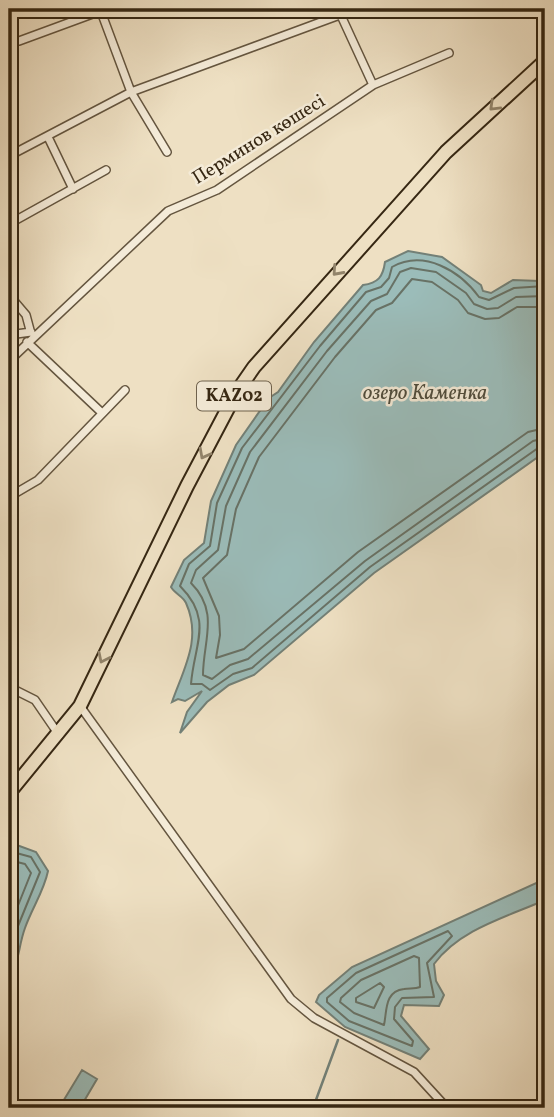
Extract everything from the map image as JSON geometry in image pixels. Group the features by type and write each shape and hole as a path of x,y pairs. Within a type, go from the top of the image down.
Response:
{"highway":[{"name":"KAZ02","path":"9,793 80,706 187,486 244,379 446,152 545,61"}],"street":[{"path":"19,41 102,9 131,92 167,152"},
{"path":"9,156 131,92 339,12 356,9"},
{"path":"339,12 373,85"},
{"name":"Перминов көшесі","path":"9,361 32,333 163,215 225,185 373,85 449,53"},
{"path":"48,136 73,189"},
{"path":"9,224 106,170"},
{"path":"9,295 26,315 32,333 9,335"},
{"path":"27,342 101,412"},
{"path":"9,497 38,480 125,390"},
{"path":"9,687 35,700 59,735"},
{"path":"80,706 291,999 314,1018 414,1072 447,1108"}],"water":[{"name":"озеро Каменка","path":"408,251 442,257 481,285 483,291 491,293 513,280 540,281 545,277 545,452 374,573 254,675 229,685 207,702 180,733 187,712 202,691 185,701 178,699 172,702 190,653 192,629 186,603 171,587 184,560 204,543 211,501 236,445 269,398 278,392 314,342 363,285 379,278 385,262"},
{"path":"14,844 36,852 48,871 25,928 9,980 9,845"},
{"path":"545,879 545,900 471,933 445,952 434,964 436,981 444,995 439,1006 404,1005 401,1016 429,1049 420,1059 345,1027 316,1002 319,995 352,967"},
{"path":"82,1070 97,1079 80,1108 59,1108"}],"waterway":[{"path":"313,1108 338,1040"}]}
